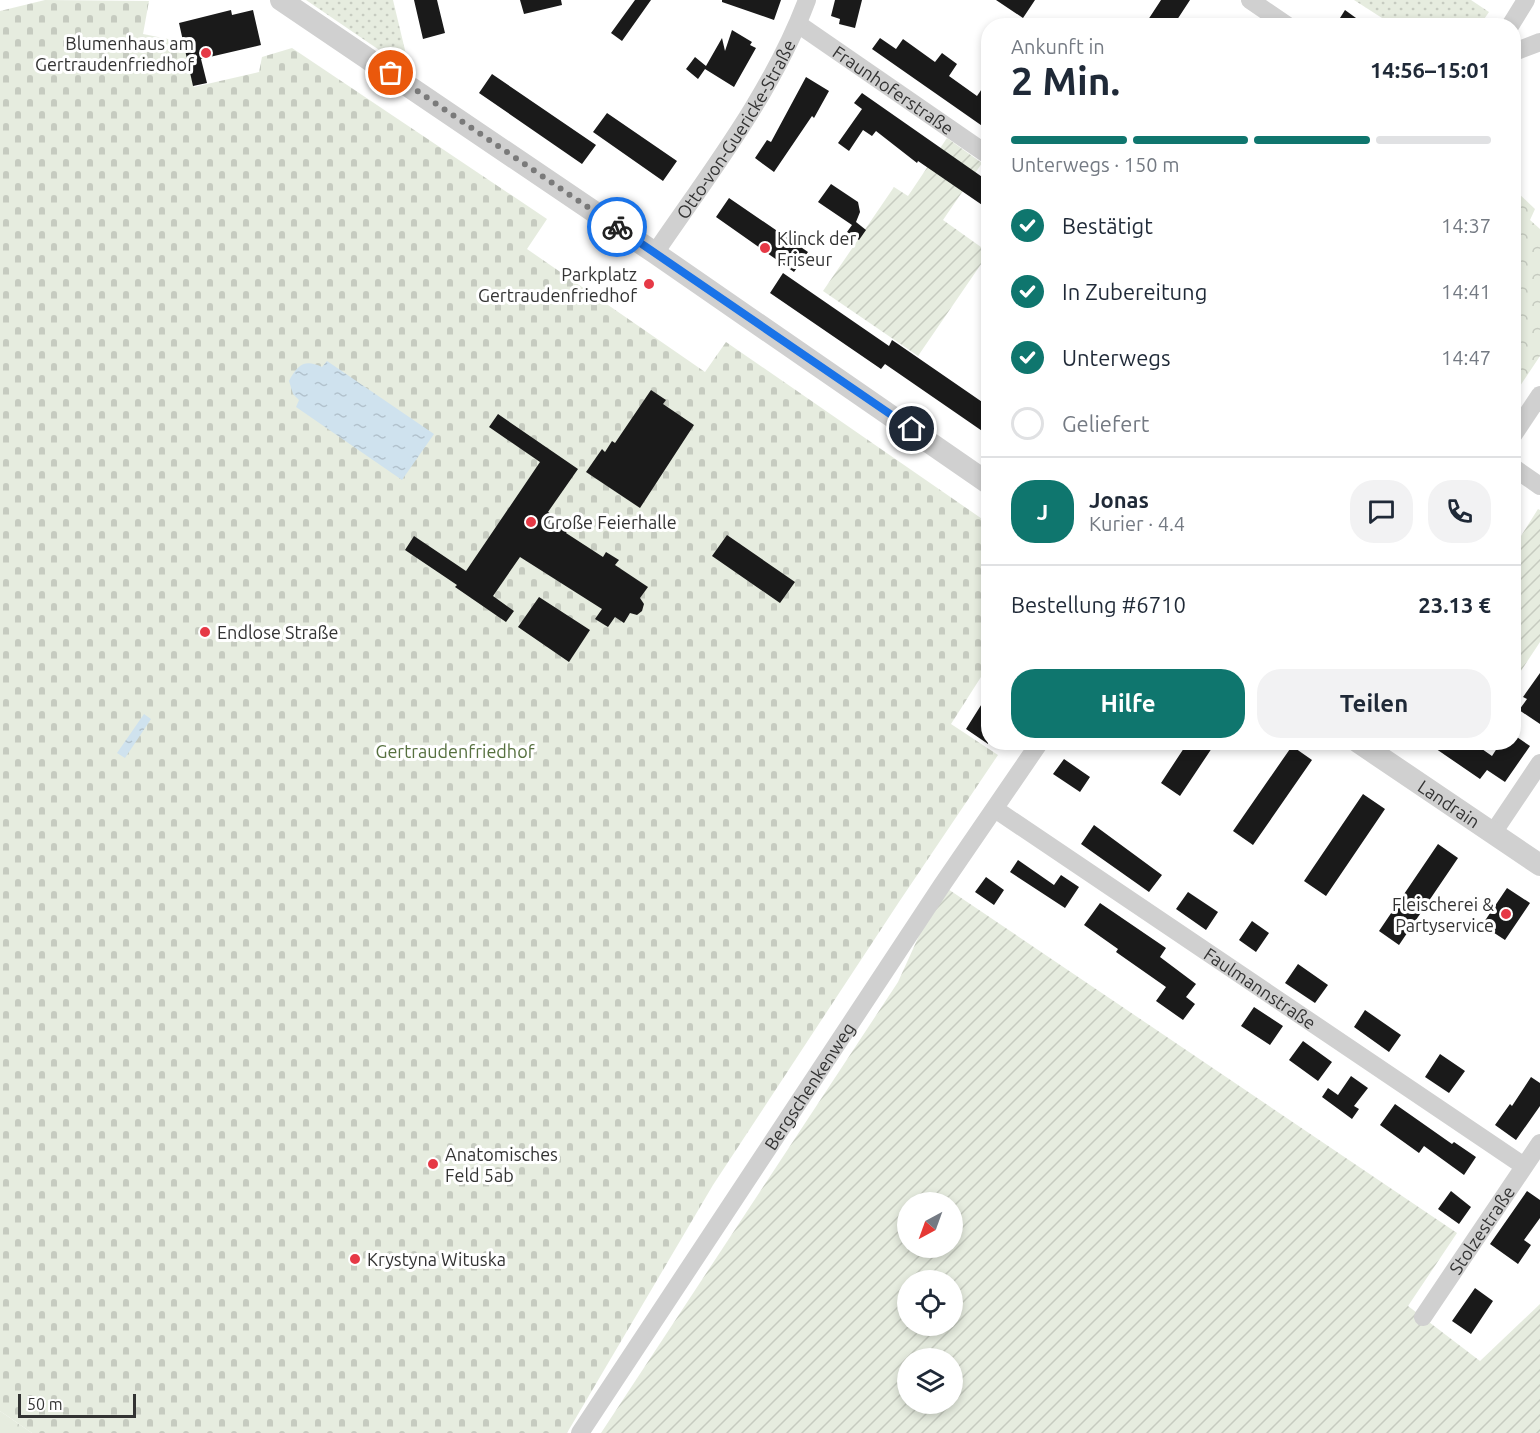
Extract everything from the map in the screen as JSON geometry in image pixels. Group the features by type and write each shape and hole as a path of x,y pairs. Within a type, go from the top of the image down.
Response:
{"street":[{"path":"281,0 655,253 981,478"},
{"name":"Otto-von-Guericke-Straße","path":"655,253 748,119 777,69 807,0"},
{"path":"1250,0 1276,18"},
{"path":"1515,18 1526,0"},
{"name":"Fraunhoferstraße","path":"798,24 981,149"},
{"path":"1521,49 1540,42"},
{"path":"1521,424 1540,395"},
{"path":"1521,473 1540,486"},
{"name":"Bergschenkenweg","path":"580,1433 942,885 1035,750"},
{"name":"Landrain","path":"1370,750 1540,865"},
{"path":"1494,833 1540,763"},
{"name":"Faulmannstraße","path":"995,809 1524,1166"},
{"name":"Stolzestraße","path":"1423,1317 1540,1143"}],"green space":[{"name":"Gertraudenfriedhof","path":"45,0 149,1 143,34 183,42 194,87 259,72 262,57 292,48 547,219 527,249 705,372 726,342 981,518 981,677 951,724 981,744 981,750 990,750 998,755 713,1185 567,1433 32,1433 0,1411 0,11"},
{"path":"306,0 393,0 410,71"},
{"path":"1354,0 1471,0 1489,12 1485,18 1382,18"},
{"path":"947,138 981,162 943,220 981,247 981,264 918,356 823,291 894,187 908,196"},
{"path":"1521,196 1535,209 1530,220 1540,229 1540,356 1521,384"},
{"path":"1538,509 1540,510 1540,642 1521,671 1521,536"},
{"path":"942,885 1457,1233 1408,1306 1480,1361 1540,1304 1540,1433 601,1433 898,982"},
{"path":"0,1411 32,1433 0,1433"}],"water":[{"path":"327,361 434,434 402,480 296,407 299,400 293,394 289,381 292,375 306,363 322,367"},
{"path":"144,714 151,719 125,758 117,753"}],"building":[{"path":"414,0 437,0 445,33 423,39"},
{"path":"520,0 561,0 562,5 524,14"},
{"path":"635,0 651,0 622,41 611,33"},
{"path":"722,0 781,0 774,20 722,2"},
{"path":"835,0 862,0 855,28 839,24 840,19 831,16"},
{"path":"996,0 1035,0 1023,18"},
{"path":"1161,0 1190,0 1178,18 1149,18"},
{"name":"Blumenhaus am Gertraudenfriedhof","path":"231,10 232,15 253,10 261,45 201,59 207,83 193,86 179,23"},
{"path":"1345,10 1356,18 1340,18"},
{"path":"732,30 752,42 750,45 756,48 734,87 705,69 698,79 686,69 695,57 706,66 722,38 725,51"},
{"path":"880,38 896,49 903,39 935,62 942,53 957,64 949,76 977,96 981,90 981,125 872,49"},
{"path":"492,74 596,145 582,164 479,93"},
{"path":"806,77 829,91 814,118 812,116 774,172 755,158 767,140 771,142"},
{"path":"862,93 981,176 981,204 918,161 917,163 876,131 872,136 863,130 849,151 838,143 862,109 854,103"},
{"path":"607,113 677,161 663,181 593,132"},
{"path":"831,184 858,202 860,212 856,222 866,230 859,240 847,232 852,225 818,202"},
{"path":"729,198 808,252 794,272 716,217"},
{"path":"783,273 889,346 892,340 981,401 981,430 885,364 881,369 770,293"},
{"path":"651,390 666,400 663,404 694,425 640,508 586,472 602,449 605,452 612,441 615,443"},
{"name":"Große Feierhalle","path":"498,414 578,469 548,512 570,527 566,533 603,557 606,552 619,560 615,565 648,587 640,598 644,604 642,611 637,615 630,613 624,623 615,617 608,627 595,619 602,609 520,557 493,596 514,611 506,622 405,550 414,536 466,571 540,462 489,427"},
{"path":"727,535 795,582 780,603 712,556"},
{"path":"539,597 590,630 569,662 518,627"},
{"path":"1540,673 1540,724 1521,711 1527,699 1523,697"},
{"path":"981,705 981,739 966,729"},
{"path":"1521,740 1530,746 1505,782 1487,770 1480,779 1438,750 1483,750 1492,756 1496,750 1521,750"},
{"path":"1183,750 1211,750 1180,796 1161,783"},
{"path":"1289,750 1298,750 1312,760 1253,845 1233,831"},
{"path":"1064,759 1090,777 1080,792 1053,774"},
{"path":"1363,794 1385,809 1326,896 1304,881"},
{"path":"1094,825 1162,875 1149,892 1081,844"},
{"path":"1438,844 1458,858 1399,945 1379,931"},
{"path":"1018,860 1054,885 1061,875 1079,887 1065,908 1010,872"},
{"path":"986,877 1004,890 994,905 975,892"},
{"name":"Fleischerei & Partyservice","path":"1507,888 1530,903 1505,940 1482,925"},
{"path":"1188,892 1218,912 1206,930 1176,909"},
{"path":"1100,903 1166,948 1160,957 1196,984 1186,997 1195,1004 1183,1020 1156,1001 1166,987 1116,952 1118,949 1084,925"},
{"path":"1252,921 1269,933 1256,952 1239,940"},
{"path":"1298,964 1328,985 1315,1003 1285,983"},
{"path":"1254,1007 1283,1026 1270,1045 1241,1026"},
{"path":"1365,1010 1401,1035 1389,1052 1354,1027"},
{"path":"1303,1041 1332,1062 1318,1081 1289,1060"},
{"path":"1440,1054 1465,1071 1449,1093 1425,1077"},
{"path":"1351,1076 1368,1088 1354,1106 1359,1109 1352,1119 1322,1097 1328,1088 1338,1095"},
{"path":"1531,1077 1540,1083 1540,1106 1516,1140 1495,1125 1510,1104 1512,1106"},
{"path":"1395,1104 1452,1144 1454,1142 1476,1157 1464,1175 1424,1146 1419,1153 1380,1125"},
{"path":"1451,1191 1471,1207 1459,1224 1438,1209"},
{"path":"1527,1191 1540,1200 1540,1218 1524,1240 1531,1245 1518,1264 1490,1244"},
{"path":"1475,1288 1493,1301 1471,1334 1452,1321"}],"way so far":[{"path":"391,73 617,227"}],"place":[{"name":"Blumenhaus am Gertraudenfriedhof","path":"206,53"},
{"name":"Klinck der Friseur","path":"765,248"},
{"name":"Parkplatz Gertraudenfriedhof","path":"649,284"},
{"name":"Große Feierhalle","path":"531,522"},
{"name":"Endlose Straße","path":"205,632"},
{"name":"Fleischerei & Partyservice","path":"1506,914"},
{"name":"Anatomisches Feld 5ab","path":"433,1164"},
{"name":"Krystyna Wituska","path":"355,1259"}],"route":[{"path":"617,227 912,429"}]}
